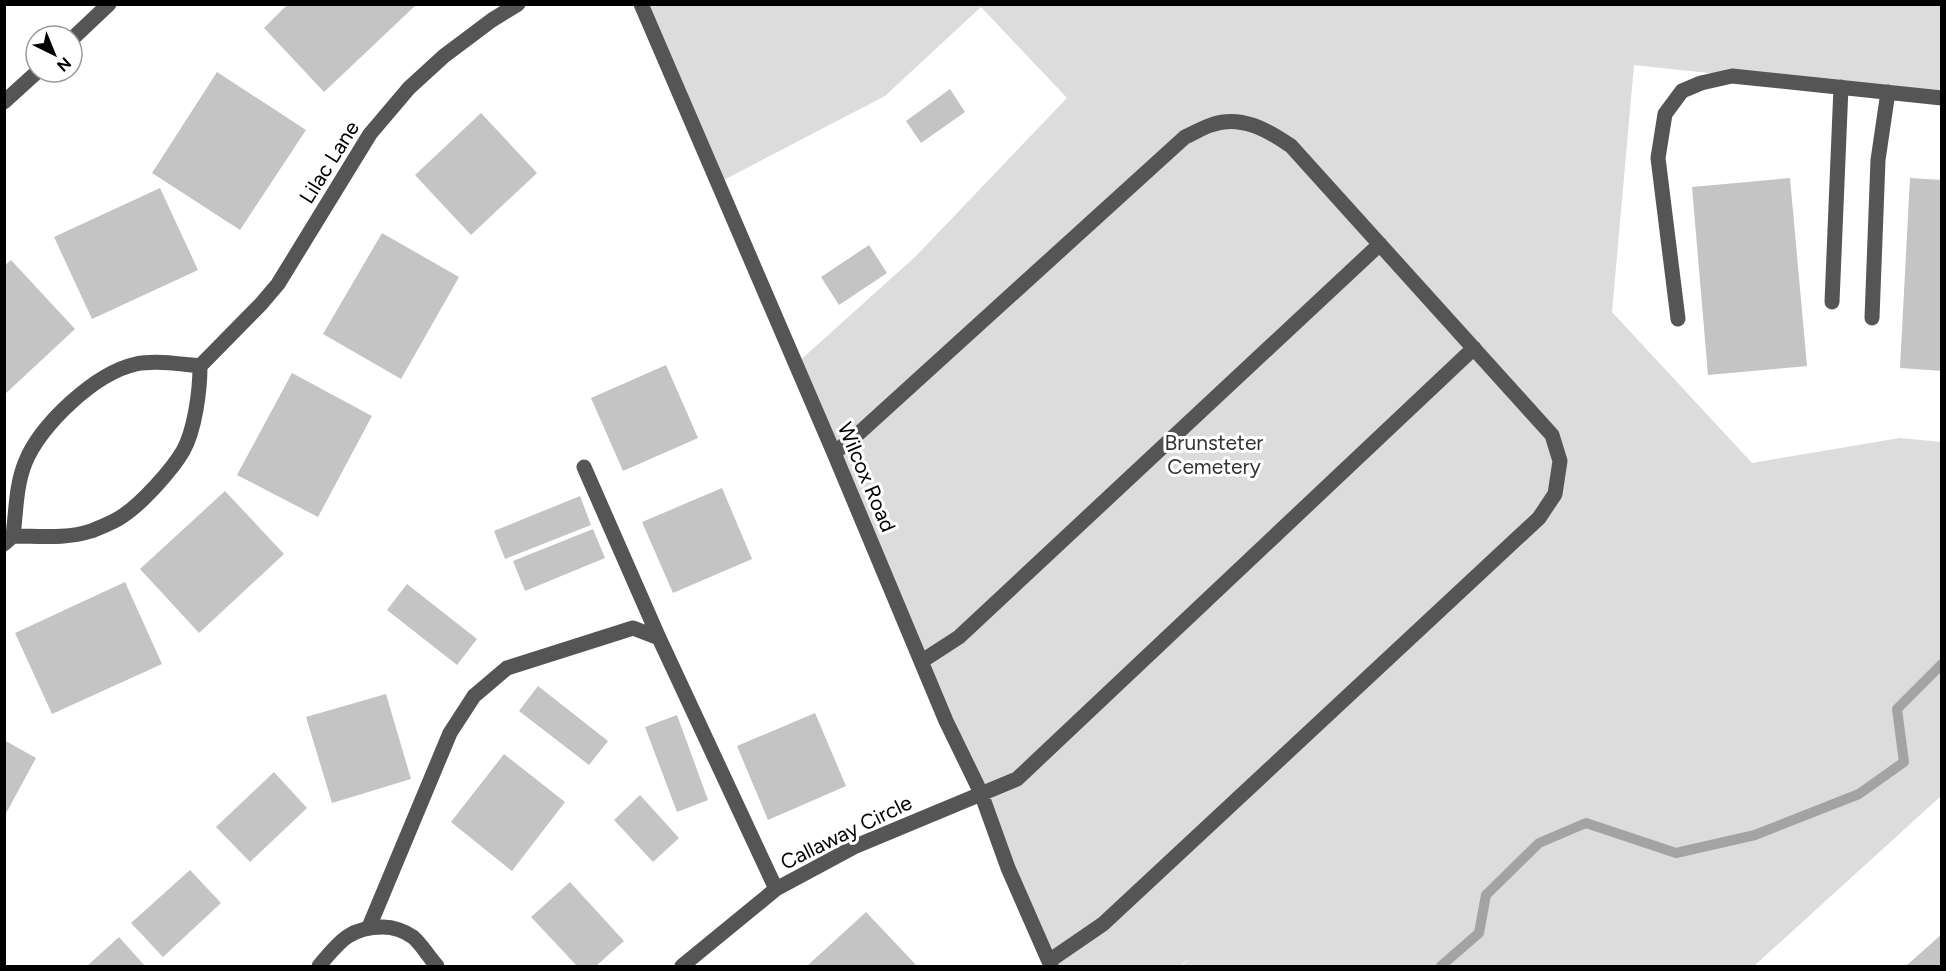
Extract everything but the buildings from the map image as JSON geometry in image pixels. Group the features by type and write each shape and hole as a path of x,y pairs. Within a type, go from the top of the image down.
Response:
{"street":[{"path":"84,28 109,4"},
{"name":"Lilac Lane","path":"200,366 278,284 370,134 409,88 444,56 492,20 518,4"},
{"name":"Wilcox Road","path":"641,4 834,453 946,721 981,794 1008,868 1050,964"},
{"path":"1678,319 1658,158 1665,114 1682,92 1701,83 1732,76 1941,98"},
{"path":"4,102 24,84"},
{"path":"1832,302 1841,87"},
{"path":"1872,318 1878,160 1888,92"},
{"path":"834,453 867,426 1185,137 1213,124 1238,121 1269,131 1291,146 1552,435 1560,460 1555,494 1539,518 1103,924 1050,964"},
{"path":"922,661 959,637 1380,244"},
{"name":"Callaway Circle","path":"682,966 776,889 856,846 1017,779 1474,348"},
{"path":"169,363 200,366 191,429 183,450 160,481 124,516 91,531 67,536 9,540 25,460 45,429 70,404 104,377 136,364 169,363"},
{"path":"584,467 659,638 776,889"},
{"path":"369,927 450,733 474,696 507,668 633,628 659,638"},
{"path":"320,966 344,938 359,929 369,927 393,927 413,937 437,966"}],"green space":[{"name":"Brunsteter Cemetery","path":"641,5 1941,5 1941,98 1634,65 1612,312 1752,463 1900,438 1941,442 1941,796 1754,966 1182,966 1192,956 1181,966 1051,966 796,364 916,256 1067,98 981,7 885,96 718,183"}],"waterway":[{"path":"1441,966 1479,933 1486,895 1539,843 1586,823 1676,853 1755,835 1859,794 1904,762 1897,709 1942,664"}]}
